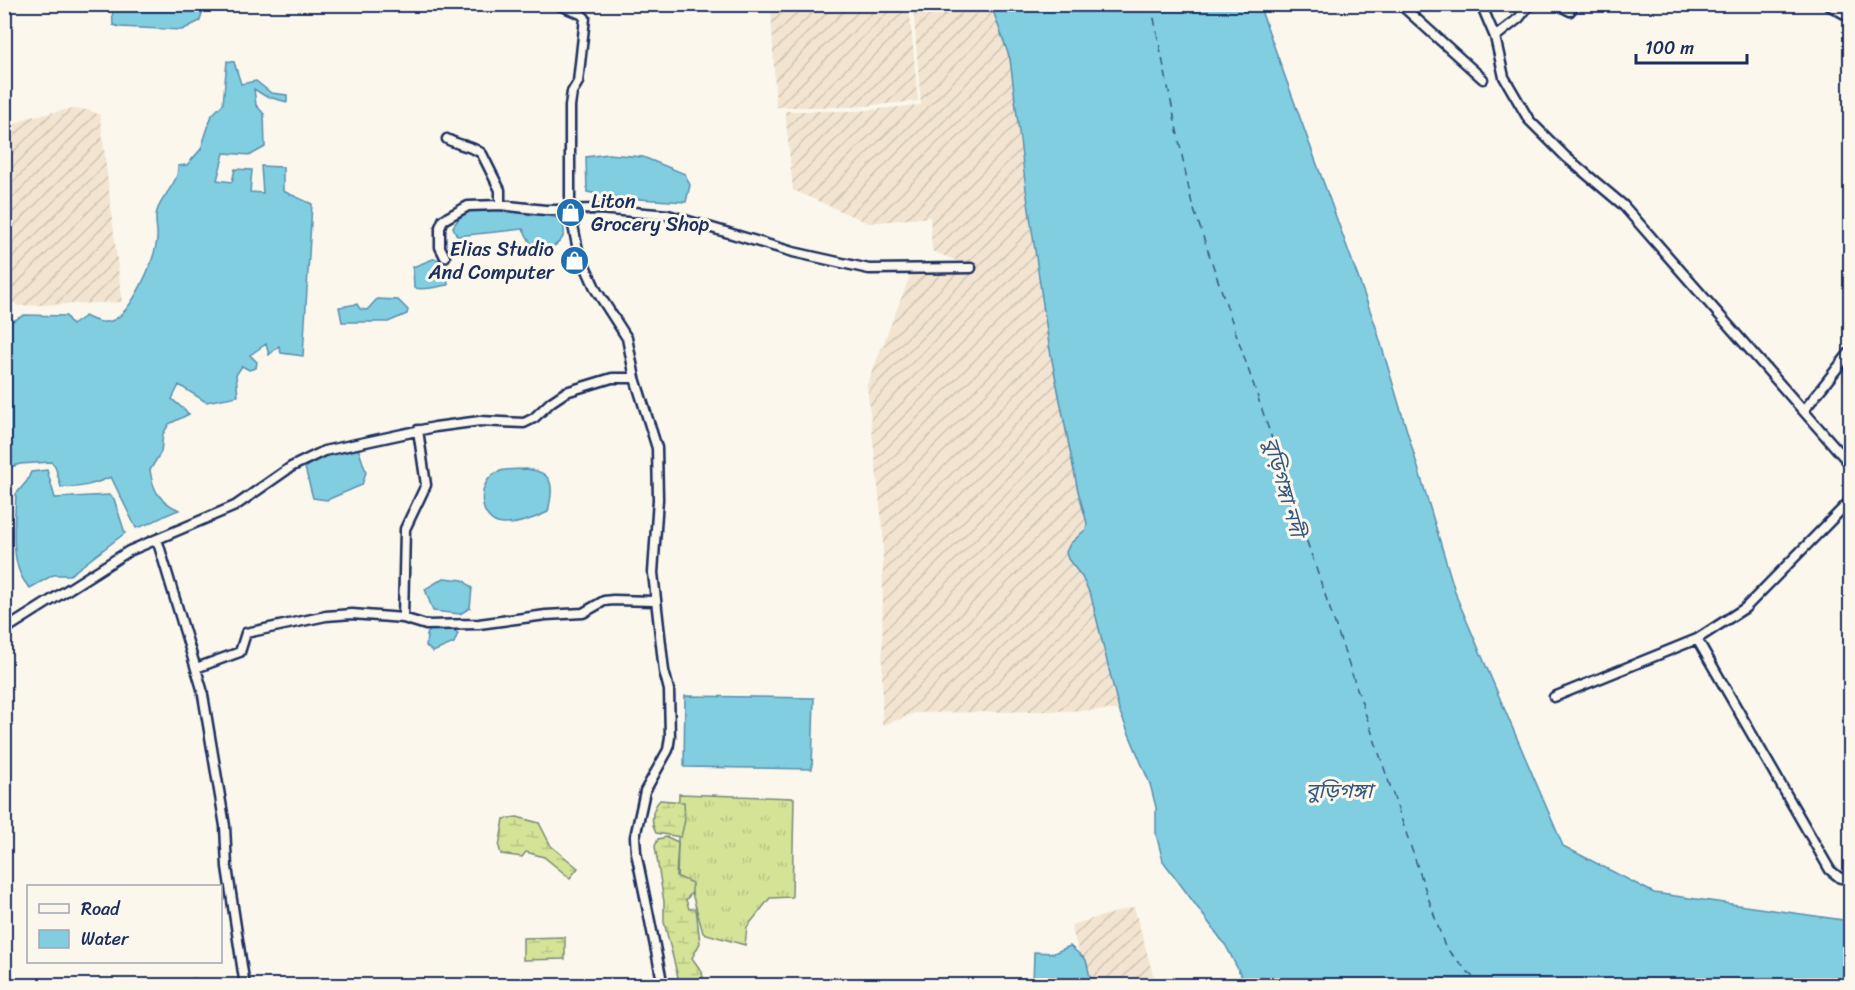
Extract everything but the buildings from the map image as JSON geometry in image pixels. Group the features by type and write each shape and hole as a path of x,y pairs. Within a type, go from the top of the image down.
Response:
{"street":[{"path":"557,4 585,18 578,82 570,106 570,211 582,261 596,291 627,338 635,378 657,448 658,499 653,556 654,601 669,690 670,738 668,750 645,791 635,837 663,986"},
{"path":"1400,4 1483,79"},
{"path":"1481,4 1495,37 1504,76 1528,120 1566,157 1623,205 1805,409 1851,464"},
{"path":"1495,37 1519,18 1530,4"},
{"path":"1556,4 1570,11 1575,4"},
{"path":"1827,4 1851,17"},
{"path":"447,139 461,147 477,149 482,154 500,190 500,205"},
{"path":"445,257 440,247 440,227 443,220 468,206 500,205 570,211 598,209 668,215 742,239 869,269 971,268"},
{"path":"1805,409 1851,352"},
{"path":"4,630 97,569 157,539 235,506 291,467 324,451 418,430 480,421 524,423 534,418 566,392 612,378 635,378"},
{"path":"403,618 405,529 426,485 418,430"},
{"path":"1554,698 1697,639 1745,608 1851,501"},
{"path":"157,539 202,689 225,826 228,867 245,986"},
{"path":"196,668 240,652 246,633 288,622 352,614 403,618 426,625 479,624 546,615 583,613 593,606 613,600 654,601"},
{"path":"1697,639 1830,870 1840,878 1851,878"}],"shaded area":[{"path":"798,4 909,5 918,101 853,107 776,107 771,10"},
{"path":"913,5 991,5 1010,59 1049,345 1078,491 1087,523 1068,559 1082,577 1091,596 1119,710 915,713 882,726 883,532 867,385 912,271 858,264 960,262 932,251 930,217 868,223 793,190 785,111 858,111 921,105"},
{"path":"71,109 89,110 100,115 122,302 18,306 5,296 5,129 29,117"},
{"path":"1134,907 1156,985 1088,985 1071,925"}],"green space":[{"path":"679,794 794,798 792,897 770,898 747,927 745,945 703,933 692,893 677,883"},
{"path":"660,800 684,802 685,820 681,837 656,833 653,815"},
{"path":"517,817 539,823 551,846 578,868 570,878 544,857 526,852 522,857 501,854 499,847 504,819"},
{"path":"667,837 678,842 676,876 692,883 692,892 686,900 689,909 696,908 700,943 692,958 702,972 704,984 680,985 664,922 664,902 655,846 658,839"},
{"path":"565,937 565,959 523,960 523,938"}],"water":[{"path":"112,5 204,5 200,21 182,30 113,25"},
{"name":"বুড়িগঙ্গা","path":"991,5 1259,5 1375,324 1457,598 1563,846 1654,893 1850,921 1850,985 1246,985 1226,946 1163,861 1156,834 1156,807 1150,784 1119,710 1091,596 1066,552 1070,544 1086,529 1087,523 1078,491 1049,345 1010,59"},
{"path":"227,61 234,62 241,84 256,81 271,93 287,95 287,102 265,96 254,89 256,105 264,114 265,147 251,155 224,153 217,180 232,182 235,169 252,170 250,192 263,193 261,166 283,167 283,191 312,204 303,356 281,353 279,346 269,355 266,344 250,355 257,362 256,368 249,370 242,366 236,375 238,396 206,402 179,385 172,399 189,414 169,424 163,434 161,452 150,470 158,494 166,503 179,510 136,528 111,477 87,485 61,487 55,466 51,462 20,464 5,469 5,306 13,321 24,315 66,316 72,325 85,316 101,322 108,322 119,317 134,298 147,272 156,247 156,214 176,178 178,166 187,165 201,149 212,115 223,104"},
{"path":"608,154 643,157 685,174 690,185 686,202 622,198 587,192 586,157"},
{"path":"476,208 535,212 557,218 562,224 563,236 555,245 541,250 534,249 523,229 457,236 453,227 455,223 465,213"},
{"path":"433,259 447,260 448,285 428,289 414,288 413,267"},
{"path":"377,299 398,300 408,310 407,314 388,322 342,322 339,307 357,304 360,309 367,310"},
{"path":"358,448 366,472 362,485 327,500 313,498 305,468 321,454"},
{"path":"526,469 543,474 550,483 551,496 548,512 515,523 494,522 488,517 482,501 486,483 491,476 501,471"},
{"path":"47,470 55,498 109,495 114,499 125,533 70,575 53,575 30,588 18,569 14,544 16,494 31,472"},
{"path":"444,578 463,580 472,588 470,608 460,614 433,611 425,589"},
{"path":"432,625 446,626 458,633 454,643 433,652 426,646 427,635"},
{"path":"685,696 814,698 812,769 684,767"},
{"path":"1070,946 1086,960 1092,985 1033,985 1034,952 1054,953"}],"waterway":[{"path":"189,986 194,981 205,986"}],"ferry route":[{"path":"1151,4 1192,204 1445,947 1481,986"}],"place":[{"name":"Liton Grocery Shop","path":"570,212"},
{"name":"Elias Studio And Computer","path":"575,260"}],"water label":[{"name":"বুড়িগঙ্গা নদী","path":"1284,487"}]}
